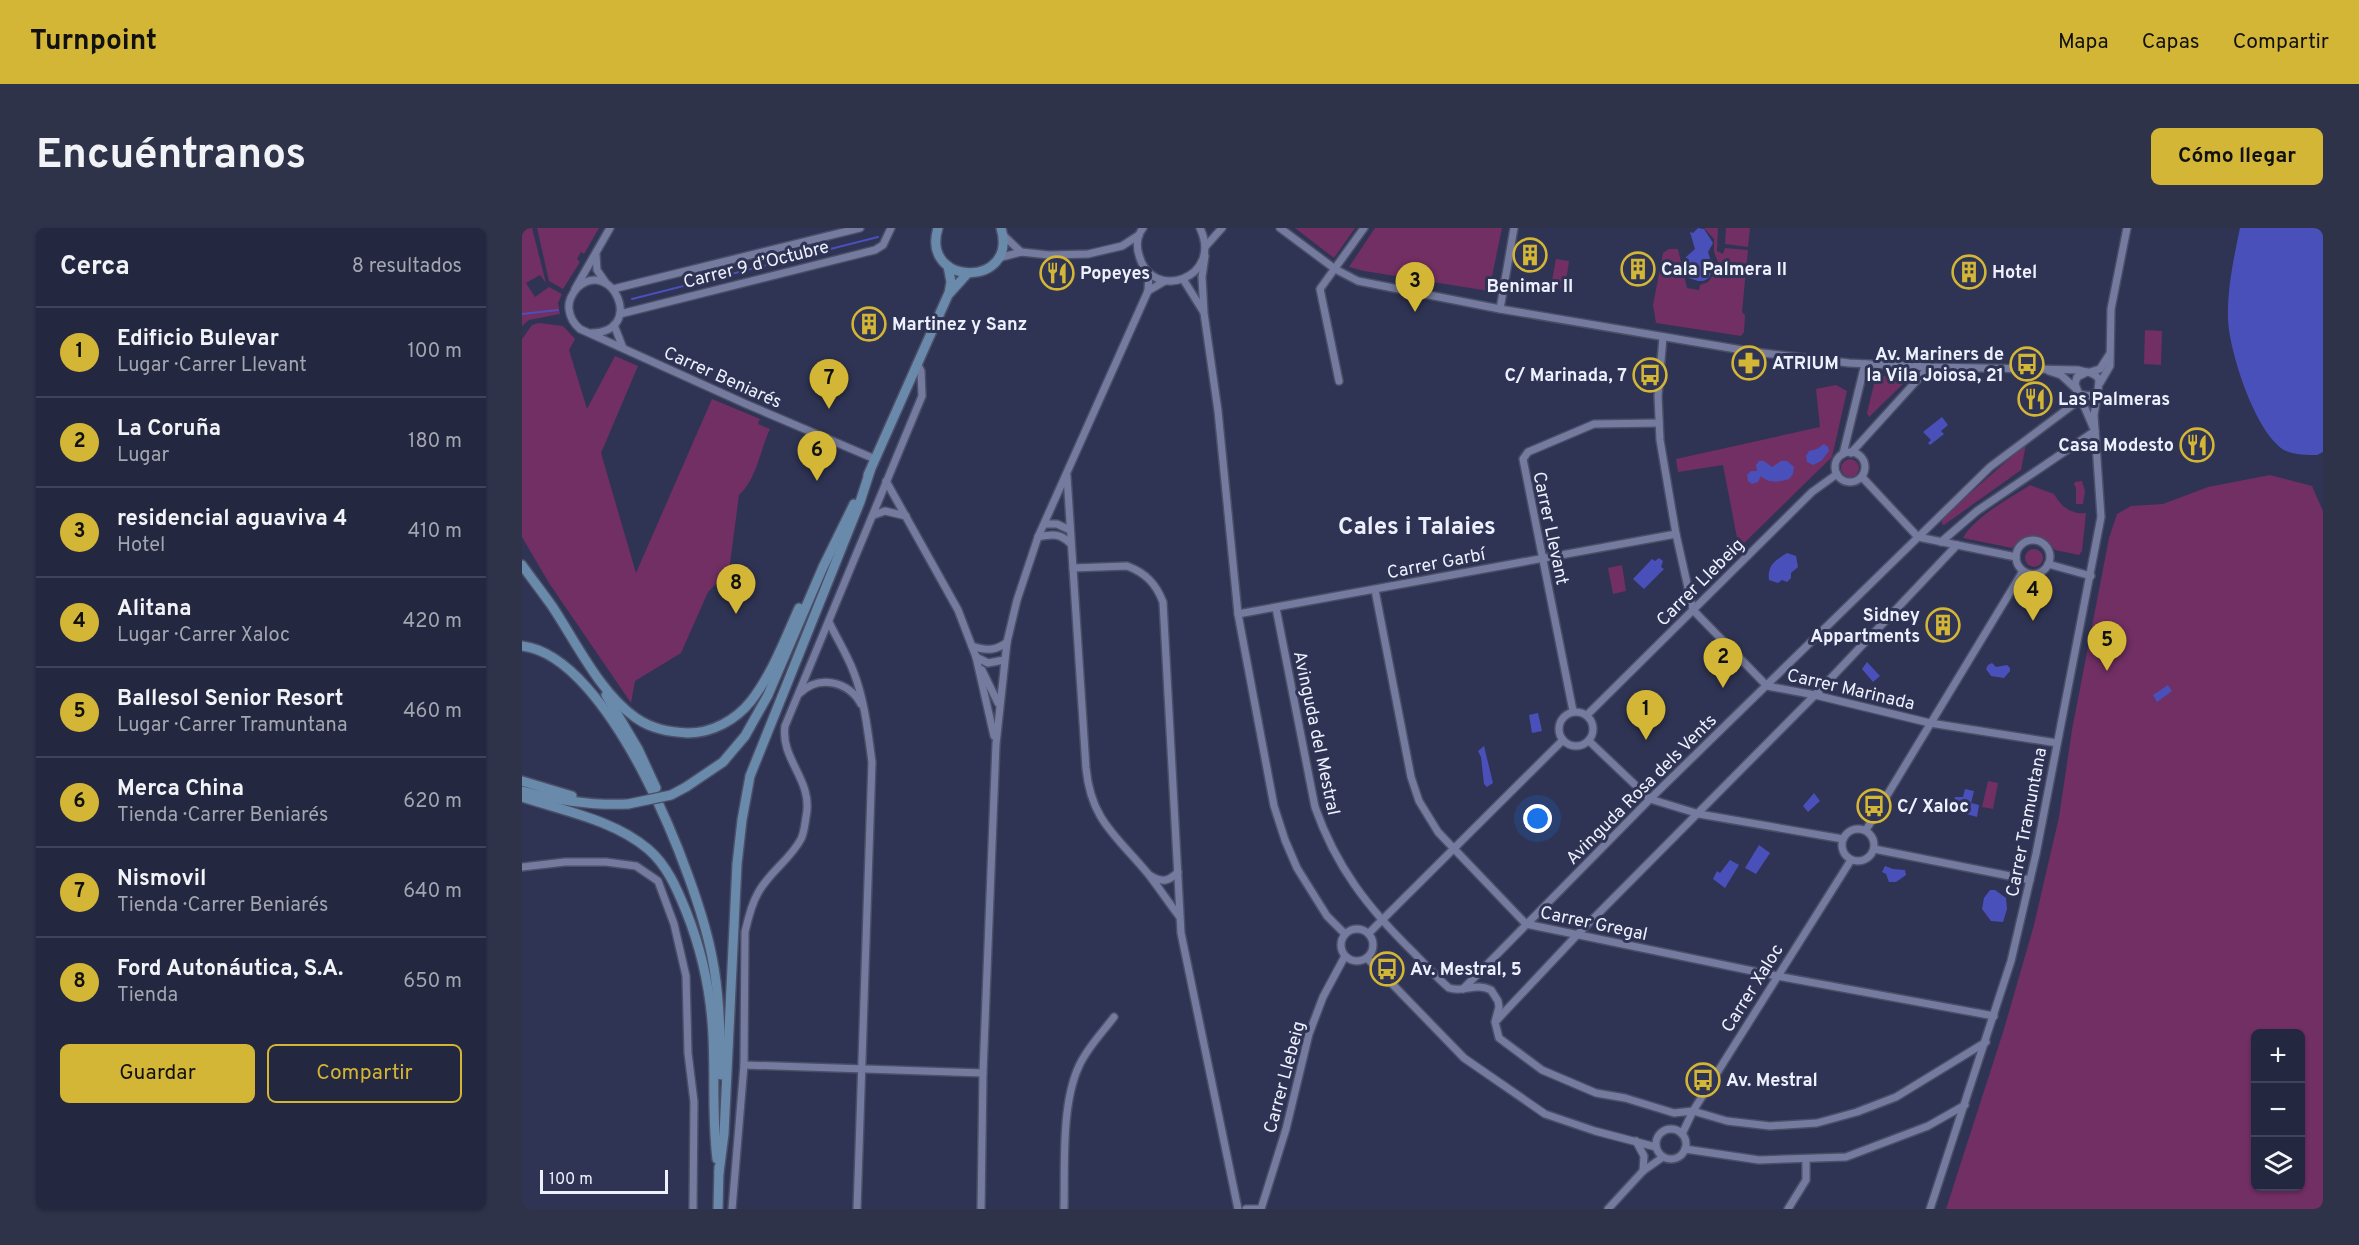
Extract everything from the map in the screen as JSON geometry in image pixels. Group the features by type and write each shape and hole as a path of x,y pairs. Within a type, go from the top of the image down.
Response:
{"main road":[{"path":"522,791 591,804 628,804 671,795 723,762 745,736 777,675 823,567 870,471 948,295 951,282 948,266 938,251 935,230"},
{"path":"948,295 967,274 986,269 998,258 1002,249 1002,231"},
{"path":"948,266 967,274"},
{"path":"718,1173 724,1134 737,864 750,776 860,502 870,471"},
{"path":"522,565 552,606 584,657 650,773 661,808"},
{"path":"584,657 614,698 638,719 654,728 668,731 697,733 711,729 728,722 740,712 762,686 806,591 823,567"},
{"path":"522,646 546,651 567,665 589,689 614,724 661,808 688,869 702,912 712,958 720,1029 718,1209"},
{"path":"522,781 591,804"},
{"path":"522,797 614,828 649,849 671,878 692,926 704,965 710,999 713,1036 714,1126 718,1173"}],"street":[{"path":"596,252 597,270 620,301 620,314 614,325 605,331 592,333 579,328 570,316 569,302 596,252 610,228"},
{"name":"Carrer 9 d’Octubre","path":"610,287 860,228"},
{"path":"1200,228 1206,246 1202,277 1204,313 1218,411 1238,614 1279,823 1291,855 1312,894 1334,925 1345,934"},
{"path":"1206,246 1222,228"},
{"path":"1280,228 1335,269 1358,281 1500,309 1754,352 1865,364 2047,370 2054,368 2089,372 2097,376 2099,387 2089,396 2077,391 2061,375 2047,370"},
{"path":"1339,381 1320,289 1364,228"},
{"path":"1500,309 1514,228"},
{"name":"Carrer Tramuntana","path":"1930,1209 2011,961 2030,880 2101,517 2094,415 2099,387 2109,370 2111,309 2127,228"},
{"name":"Carrer 9 d’Octubre","path":"620,314 875,250 884,244 889,229"},
{"path":"1002,231 1021,252"},
{"path":"998,258 1021,252 1048,255 1088,254 1122,246 1140,231"},
{"path":"1140,231 1138,251 1143,267 1149,273 1165,281"},
{"path":"1122,246 1138,251"},
{"path":"1148,291 1165,281 1183,279 1193,274 1205,256"},
{"path":"981,1209 983,1073 996,744 1007,642 1017,600 1038,537 1148,291 1149,273"},
{"path":"1183,279 1204,313"},
{"path":"574,292 581,285 591,282 610,287"},
{"path":"614,325 624,350"},
{"name":"Carrer Beniarés","path":"592,333 624,350 875,459"},
{"path":"1664,337 1658,396 1659,423 1676,534 1694,610"},
{"path":"2077,391 2077,377 2100,369 2108,358"},
{"path":"732,1209 744,1065 745,932 758,893 801,838 807,813 807,790 798,768 787,752 784,733 922,396 921,371 917,363"},
{"path":"1847,453 1865,364"},
{"path":"1847,453 1863,459 1865,468 1862,477 1853,482 1839,478 1837,460 1847,453 1929,367"},
{"name":"Carrer Tramuntana","path":"2077,391 2095,431"},
{"name":"Avinguda Rosa dels Vents","path":"1461,991 1650,799 1990,467 2074,404 2077,391"},
{"name":"Carrer Llevant","path":"1573,711 1522,463 1524,455 1585,426 1659,423"},
{"path":"1941,542 1985,505 2095,431"},
{"path":"1067,473 1086,768 1090,795 1105,825 1149,875 1180,918"},
{"name":"Carrer Llebeig","path":"1587,715 1812,492 1837,474"},
{"path":"1862,477 1918,537 2016,557"},
{"path":"886,482 958,610 976,657 999,704"},
{"path":"874,515 885,511 906,516"},
{"path":"1045,524 1057,524 1070,530"},
{"path":"1038,537 1053,534 1063,536 1071,544"},
{"name":"Carrer Garbí","path":"1238,614 1676,534"},
{"path":"2016,557 2024,543 2034,540 2044,544 2047,549 2048,564 2037,573 2023,571"},
{"path":"1495,1022 1577,935 1815,695 1957,545"},
{"path":"2016,557 2023,571"},
{"path":"2048,564 2091,576"},
{"path":"1073,568 1127,566 1136,569 1158,588 1163,602 1180,918 1188,971 1238,1209"},
{"path":"1866,830 2023,571"},
{"name":"Carrer Gregal","path":"1375,590 1415,789 1431,822 1452,849 1526,924 1777,976 1994,1016"},
{"name":"Avinguda del Mestral","path":"1276,608 1315,807 1341,867 1381,921 1443,983 1449,988 1461,991"},
{"name":"Carrer Marinada","path":"1694,610 1767,686 1815,695 1930,723 2057,743"},
{"path":"829,622 854,670 864,709 872,762 857,1209"},
{"path":"972,646 990,650 1000,648 1007,642"},
{"path":"976,657 988,663 1004,660"},
{"path":"976,657 996,744"},
{"path":"798,696 806,688 819,683 839,683 858,698 864,709"},
{"path":"1573,711 1587,715 1593,727 1589,741 1578,746 1567,744 1563,740 1559,725 1564,716 1573,711"},
{"path":"1369,933 1563,740"},
{"path":"1589,741 1650,799 1699,813 1843,839"},
{"path":"1866,830 1873,838 1874,849 1865,860 1851,860 1844,853 1843,839 1850,831 1866,830"},
{"path":"1874,849 2030,880"},
{"name":"Carrer Xaloc","path":"1682,1134 1693,1111 1851,860"},
{"path":"522,867 565,862 606,862 636,866 658,880 674,924 686,976 688,1053 694,1102 693,1209"},
{"path":"1149,875 1159,881 1165,881 1178,872"},
{"path":"1357,928 1369,933 1373,948 1367,958 1358,961 1345,956 1341,942 1345,934 1357,928"},
{"name":"Carrer Llebeig","path":"1261,1209 1287,1129 1309,1034 1323,997 1345,956"},
{"path":"1367,958 1464,1058 1545,1114 1595,1131 1656,1147 1663,1157"},
{"path":"1461,991 1478,986 1491,990 1495,994 1499,1007 1495,1022 1497,1033 1505,1043 1542,1070 1570,1083 1596,1093 1624,1098 1674,1113 1693,1111 1727,1121 1770,1126 1817,1123 1857,1112 1896,1096 1986,1042"},
{"path":"1064,1209 1068,1105 1072,1084 1086,1053 1114,1017"},
{"path":"744,1065 983,1073"},
{"path":"1685,1149 1759,1160 1846,1157 1928,1126 1965,1105"},
{"path":"1608,1209 1643,1171 1663,1157 1676,1158 1685,1149 1686,1141 1682,1134 1674,1129 1665,1131 1658,1137 1656,1147"},
{"path":"1636,1141 1644,1156 1643,1171"},
{"path":"1788,1209 1806,1180 1806,1159"},
{"path":"1246,1209 1261,1209"}],"shaded area":[{"path":"522,228 532,228 546,283 540,275 526,283 535,297 549,287 562,294 558,303 560,314 529,320 522,326"},
{"path":"537,228 599,228 584,254 581,252 577,259 580,262 563,289 549,281"},
{"path":"1295,228 1355,228 1334,258"},
{"path":"1375,228 1502,228 1489,291 1349,267"},
{"path":"1698,228 1704,229 1713,243 1708,252 1711,264 1710,275 1703,281 1689,278 1684,269 1686,257 1695,249 1690,232 1693,233"},
{"path":"1704,228 1718,228 1717,251 1723,254 1725,248 1748,250 1742,312 1745,315 1744,332 1741,336 1656,323 1653,305 1663,253 1669,249 1678,249 1687,288 1699,290 1700,285 1708,282 1715,273 1718,262 1714,252 1714,239"},
{"path":"1726,228 1750,228 1748,247 1725,244"},
{"path":"2240,228 2323,228 2323,452 2317,455 2302,455 2286,451 2275,442 2264,429 2239,371 2233,351 2228,308 2231,273"},
{"path":"1556,259 1569,261 1565,288 1551,286"},
{"path":"539,323 563,326 575,339 569,350 587,409 615,356 638,366 601,453 636,573 712,399 760,419 758,424 770,429 754,473 739,495 729,571 708,592 681,653 635,681 631,703 549,583 522,537 522,339 532,325"},
{"path":"2145,330 2162,331 2161,365 2144,364"},
{"path":"1881,376 1910,377 1869,417 1867,413 1874,384"},
{"path":"1836,385 1847,391 1832,457 1739,548 1723,465 1678,472 1676,459 1820,427 1816,389"},
{"path":"1942,417 1948,425 1941,431 1944,434 1930,445 1928,443 1931,440 1923,432"},
{"path":"1824,444 1829,451 1821,461 1813,465 1807,462 1806,456 1809,451"},
{"path":"2026,444 2021,470 1944,525 1942,524 1942,518"},
{"path":"1850,459 1856,462 1859,468 1856,474 1850,477 1844,474 1841,468 1844,462"},
{"path":"1759,461 1764,461 1772,467 1781,461 1787,461 1794,467 1793,474 1789,479 1778,481 1767,480 1761,476 1758,482 1752,484 1748,481 1747,475 1751,471 1757,471 1756,465"},
{"path":"2270,475 2312,486 2323,511 2323,1209 1946,1209 2004,1029 2034,925 2059,817 2072,730 2109,538 2117,514 2131,506 2163,504 2208,487"},
{"path":"2082,481 2085,491 2083,504 2076,504 2074,484"},
{"path":"2030,485 2054,494 2063,506 2071,511 2086,513 2082,551 2079,555 2055,550 2047,541 2034,537 2025,538 2012,548 1963,538 1984,515"},
{"path":"2034,549 2040,552 2043,558 2040,564 2034,567 2028,564 2025,558 2028,552"},
{"path":"1787,553 1796,556 1798,567 1791,573 1791,578 1787,582 1782,580 1778,583 1769,580 1771,567"},
{"path":"1659,558 1663,561 1661,567 1664,569 1644,589 1633,579 1652,559 1655,561"},
{"path":"1622,565 1626,591 1613,594 1608,568"},
{"path":"1867,662 1880,676 1873,682 1862,669"},
{"path":"1992,663 1996,667 2007,665 2010,671 2004,678 1991,676 1986,669"},
{"path":"2168,685 2172,691 2157,702 2153,695"},
{"path":"1538,713 1542,731 1532,733 1529,715"},
{"path":"1484,746 1493,783 1487,787 1484,784 1481,757 1478,751"},
{"path":"1988,781 1998,783 1993,809 1982,807"},
{"path":"1965,789 1974,791 1971,803 1979,805 1977,817 1952,810 1955,797 1963,797"},
{"path":"1814,793 1820,801 1808,812 1803,806"},
{"path":"1759,845 1770,853 1756,874 1745,868"},
{"path":"1730,860 1739,865 1725,888 1713,879 1717,871 1720,873"},
{"path":"1885,866 1905,870 1906,875 1896,882 1889,882 1886,874 1882,872"},
{"path":"1990,890 1995,890 2006,898 2007,909 2003,922 1991,921 1982,909 1984,898"}],"waterway":[{"path":"632,299 878,237"},
{"path":"522,314 558,310"}],"place":[{"name":"Benimar II","path":"1530,255"},
{"name":"Cala Palmera II","path":"1638,269"},
{"name":"Hotel","path":"1969,272"},
{"name":"Popeyes","path":"1057,273"},
{"name":"residencial aguaviva 4","path":"1415,312"},
{"name":"Martinez y Sanz","path":"869,324"},
{"name":"ATRIUM","path":"1749,363"},
{"name":"Av. Mariners de la Vila Joiosa, 21","path":"2027,364"},
{"name":"C/ Marinada, 7","path":"1650,375"},
{"name":"Las Palmeras","path":"2035,399"},
{"name":"Nismovil","path":"829,409"},
{"name":"Casa Modesto","path":"2197,445"},
{"name":"Merca China","path":"817,481"},
{"name":"Ford Autonáutica, S.A.","path":"736,614"},
{"name":"Alitana","path":"2033,621"},
{"name":"Sidney Appartments","path":"1943,625"},
{"name":"Ballesol Senior Resort","path":"2107,671"},
{"name":"La Coruña","path":"1723,688"},
{"name":"Edificio Bulevar","path":"1646,740"},
{"name":"C/ Xaloc","path":"1874,806"},
{"name":"Av. Mestral, 5","path":"1387,969"},
{"name":"Av. Mestral","path":"1703,1080"}],"district":[{"name":"Cales i Talaies","path":"1417,526"}]}
